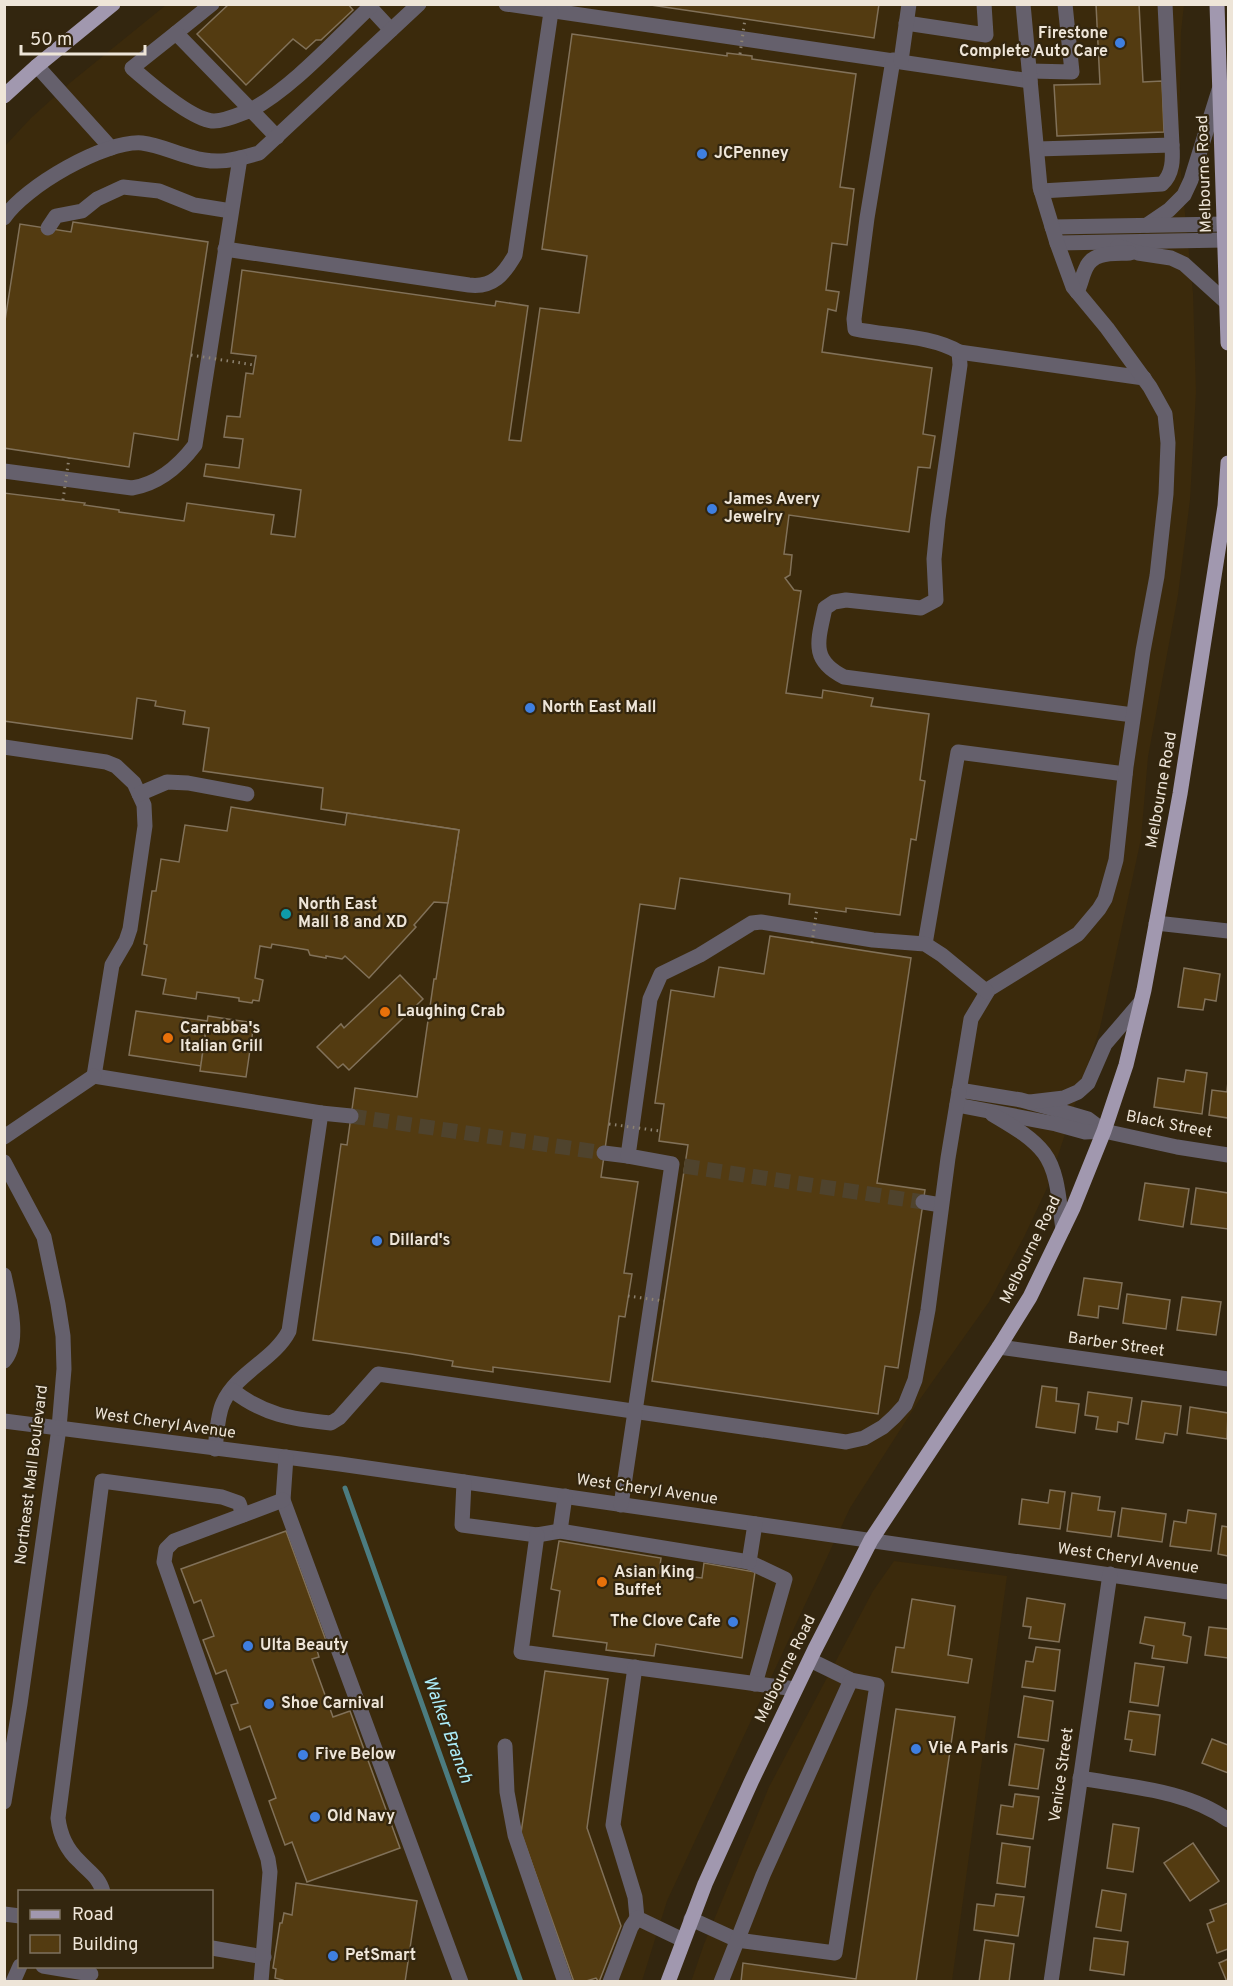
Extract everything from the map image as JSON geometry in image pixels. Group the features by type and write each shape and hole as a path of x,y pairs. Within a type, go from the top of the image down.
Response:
{"main road":[{"path":"4,96 113,4"},
{"name":"Melbourne Road","path":"1217,4 1228,343"},
{"name":"Melbourne Road","path":"668,1982 691,1919 752,1780 795,1689 871,1540 1030,1297 1063,1229 1104,1131 1126,1065 1141,1002 1180,794 1225,506 1228,463"}],"street":[{"path":"212,4 132,68 161,93 200,117 214,121 251,110 276,94 369,6 392,30"},
{"path":"4,218 11,208 28,193 81,160 126,144 142,143 193,158 213,161 231,161 259,153 419,4"},
{"path":"506,4 551,12 571,10 897,60 1030,76 1072,72 1065,4"},
{"path":"909,4 867,218 854,319 855,329 931,342 949,346 959,352 1144,378"},
{"path":"906,23 986,35 984,4"},
{"path":"232,1390 250,1403 271,1413 331,1423 339,1418 378,1374 846,1442 864,1438 883,1427 905,1405 915,1380 928,1310 941,1205 971,1019 989,988 1078,934 1105,899 1116,860 1133,715 1157,576 1167,485 1168,443 1165,414 1144,378 1073,287 1052,227 1041,190 1023,4"},
{"path":"1041,190 1153,185 1162,184 1169,178 1172,145 1165,4"},
{"path":"225,249 469,285 491,284 506,271 514,255 551,12"},
{"path":"176,33 277,137"},
{"path":"37,66 111,148"},
{"path":"1147,225 1169,210 1184,195 1191,180 1220,88"},
{"path":"1036,149 1172,145"},
{"path":"4,471 132,488 145,486 183,461 195,445 240,159"},
{"path":"48,228 56,216 81,212 97,199 123,187 159,191 194,205 231,211"},
{"path":"1052,227 1225,224"},
{"path":"1057,243 1226,240"},
{"path":"1106,242 1138,253"},
{"path":"1077,292 1088,263 1094,258 1105,254 1138,253 1171,258 1184,264 1227,303"},
{"path":"959,352 960,365 935,549 936,600 921,608 846,600 834,602 825,608 819,645 820,658 830,670 844,677 1133,715"},
{"path":"4,747 106,762 116,766 134,783 144,806 145,826 134,912 126,941 112,965 94,1076"},
{"path":"925,944 958,752 1125,774"},
{"path":"138,794 166,782 188,783 247,794"},
{"path":"628,1156 650,999 661,974 700,955 752,923 787,926 873,940 925,944 987,992"},
{"path":"1156,923 1228,932"},
{"path":"958,1097 1030,1102 1064,1098 1078,1092 1088,1083 1105,1044 1141,1002"},
{"path":"4,1137 94,1076 351,1116"},
{"path":"958,1097 987,1110 1036,1144 1046,1154 1056,1186 1063,1229"},
{"path":"1030,1102 1089,1119 1104,1131"},
{"path":"987,1110 1085,1132 1104,1131"},
{"path":"215,1449 223,1402 232,1390 277,1349 289,1331 321,1113"},
{"name":"Black Street","path":"1104,1131 1177,1147 1228,1155"},
{"path":"604,1153 678,1165 634,1410 621,1505"},
{"name":"Northeast Mall Boulevard","path":"4,1162 44,1237 63,1336 64,1369 59,1428 4,1802"},
{"path":"923,1202 941,1205"},
{"path":"4,1275 12,1312 10,1355 4,1361"},
{"name":"Barber Street","path":"999,1347 1228,1378"},
{"name":"West Cheryl Avenue","path":"4,1421 566,1496 1228,1592"},
{"path":"286,1457 283,1500 461,1982"},
{"path":"102,1890 99,1880 68,1849 58,1818 102,1481 222,1497 239,1503 243,1515"},
{"path":"464,1482 462,1525 537,1535 560,1531 749,1562 785,1579 755,1684"},
{"path":"560,1531 566,1496"},
{"path":"261,1982 270,1872 268,1859 164,1562 166,1549 174,1541 283,1500"},
{"path":"749,1562 755,1524"},
{"path":"537,1535 521,1652 795,1689"},
{"name":"Venice Street","path":"1051,1982 1110,1574"},
{"path":"691,1919 737,1940 835,1953 877,1685 851,1680 810,1660"},
{"path":"610,1982 637,1918 635,1896 613,1825 635,1668"},
{"path":"721,1982 785,1825 851,1680"},
{"path":"505,1746 507,1792 515,1835 565,1982"},
{"path":"1080,1778 1184,1797 1216,1811 1228,1820"},
{"path":"637,1918 683,1940"},
{"path":"213,1948 264,1957"},
{"path":"13,1982 19,1968"},
{"path":"55,1968 91,1974"}],"path":[{"path":"740,54 745,19"},
{"path":"191,355 254,365"},
{"path":"63,500 69,458"},
{"path":"812,943 818,908"},
{"path":"609,1124 660,1131"},
{"path":"628,1296 664,1301"}],"shaded area":[{"name":"North East Mall","path":"166,5 1184,5 1181,32 1179,153 1193,293 1196,392 1190,500 1178,595 1148,757 1141,839 1100,1028 1048,1186 1024,1237 989,1302 918,1402 850,1508 667,1901 642,1981 5,1981 4,147 31,118 71,82"},
{"path":"894,1561 1007,1576 952,1981 691,1982 704,1944 769,1787 873,1591"}],"building":[{"path":"229,4 348,4 353,10 321,40 316,40 306,49 293,39 246,85 197,34"},
{"path":"644,4 879,4 874,38"},
{"name":"Firestone Complete Auto Care","path":"1096,4 1139,4 1143,82 1162,81 1164,132 1057,136 1054,85 1100,84"},
{"name":"North East Mall","path":"572,34 727,56 727,53 752,56 752,59 856,74 840,187 854,189 847,245 832,243 826,290 839,292 836,311 828,309 822,352 932,368 923,434 935,436 930,468 918,467 909,532 789,515 784,554 792,555 790,575 785,578 794,590 801,591 786,693 822,698 823,690 873,698 871,706 929,714 920,780 925,781 916,840 911,839 900,915 846,908 846,912 789,904 790,894 680,878 675,909 640,904 601,1177 638,1182 624,1273 632,1274 625,1317 619,1316 610,1382 493,1367 493,1372 452,1366 453,1361 313,1340 341,1144 347,1145 355,1088 417,1097 459,830 321,809 323,788 203,771 209,728 183,724 185,711 155,706 156,701 137,698 132,739 4,721 4,493 85,503 84,505 119,510 119,512 184,521 187,503 274,515 271,534 295,537 301,490 204,476 206,464 239,468 243,439 224,437 227,416 240,417 246,373 253,374 256,356 231,353 242,270 495,306 496,301 528,306 509,440 521,441 540,308 579,313 587,256 542,249"},
{"path":"73,222 208,242 178,440 134,433 129,467 4,448 4,327 20,224 71,232"},
{"name":"North East Mall 18 and XD","path":"231,807 345,825 347,813 459,830 448,903 434,902 414,925 416,927 369,978 345,956 342,959 326,956 326,958 310,955 308,950 272,944 271,948 260,946 255,978 263,980 259,1001 253,1000 252,1003 239,1001 239,998 197,992 196,999 163,994 166,979 142,975 152,891 156,891 161,859 179,862 185,825 227,831"},
{"path":"770,936 911,958 877,1183 925,1190 898,1368 885,1366 878,1414 652,1381 688,1145 659,1141 664,1104 655,1103 671,990 714,997 719,967 764,974"},
{"path":"1184,968 1220,974 1216,1001 1205,999 1203,1010 1178,1007"},
{"name":"Laughing Crab","path":"400,975 423,999 349,1070 343,1064 338,1068 317,1047 341,1024 344,1028"},
{"name":"Carrabba's Italian Grill","path":"136,1011 207,1021 201,1066 129,1055"},
{"path":"208,1016 254,1023 246,1077 200,1071"},
{"path":"1186,1070 1207,1073 1202,1114 1154,1107 1158,1078 1184,1082"},
{"path":"1228,1081 1228,1118 1209,1115 1212,1090 1227,1092"},
{"path":"1145,1183 1189,1189 1183,1227 1139,1220"},
{"path":"1196,1188 1228,1193 1228,1229 1191,1224"},
{"path":"1084,1278 1122,1283 1118,1309 1099,1306 1098,1318 1078,1315"},
{"path":"1127,1294 1170,1300 1166,1329 1123,1323"},
{"path":"1182,1297 1221,1302 1216,1335 1177,1330"},
{"path":"1042,1386 1057,1388 1056,1401 1079,1404 1075,1433 1036,1427"},
{"path":"1088,1392 1132,1398 1128,1424 1118,1422 1117,1432 1096,1429 1098,1417 1085,1415"},
{"path":"1142,1401 1181,1406 1177,1435 1165,1433 1163,1443 1136,1439"},
{"path":"1190,1407 1228,1413 1227,1439 1187,1433"},
{"path":"1050,1490 1065,1492 1060,1529 1019,1524 1022,1499 1048,1503"},
{"path":"1072,1493 1100,1497 1098,1510 1115,1512 1111,1537 1067,1531"},
{"path":"1122,1508 1166,1514 1162,1542 1118,1536"},
{"path":"1188,1510 1216,1514 1211,1551 1170,1546 1174,1521 1186,1523"},
{"path":"1222,1526 1228,1527 1228,1556 1218,1554"},
{"path":"286,1531 328,1646 317,1650 319,1657 312,1659 333,1717 350,1711 400,1848 307,1882 292,1842 285,1845 269,1801 276,1798 250,1726 240,1730 231,1705 238,1703 226,1670 216,1674 203,1640 214,1636 201,1600 194,1603 181,1569"},
{"path":"559,1541 661,1558 659,1573 702,1578 704,1563 755,1572 742,1658 656,1644 654,1656 606,1650 607,1643 553,1636 560,1591 551,1589"},
{"path":"1027,1598 1065,1604 1059,1642 1029,1638 1031,1627 1023,1626"},
{"path":"912,1599 955,1606 948,1655 972,1659 968,1683 892,1672 896,1647 904,1648"},
{"path":"1145,1617 1185,1623 1183,1635 1191,1637 1187,1663 1152,1658 1154,1646 1140,1643"},
{"path":"1209,1627 1228,1629 1228,1658 1205,1655"},
{"path":"1036,1647 1060,1650 1055,1691 1022,1687 1026,1661 1033,1662"},
{"path":"1135,1663 1164,1667 1158,1706 1130,1702"},
{"path":"545,1671 608,1679 587,1828 621,1926 599,1982 596,1978 574,1982 521,1833"},
{"path":"1024,1696 1053,1701 1048,1741 1018,1737"},
{"path":"896,1709 955,1717 916,1982 741,1982 743,1963 856,1979"},
{"path":"1129,1711 1160,1715 1155,1755 1130,1751 1132,1740 1125,1739"},
{"path":"1212,1739 1228,1745 1228,1773 1202,1763"},
{"path":"1015,1744 1044,1749 1038,1789 1009,1785"},
{"path":"1015,1794 1039,1797 1033,1839 997,1834 1001,1805 1013,1807"},
{"path":"1113,1824 1139,1828 1133,1872 1107,1868"},
{"path":"1002,1843 1030,1847 1025,1887 997,1883"},
{"path":"1193,1843 1219,1881 1190,1901 1164,1863"},
{"path":"296,1883 417,1901 405,1982 283,1982 275,1978 276,1969 273,1968 280,1923 282,1923 284,1913 292,1915"},
{"path":"1102,1890 1126,1894 1121,1931 1096,1927"},
{"path":"996,1894 1024,1897 1018,1936 974,1930 977,1904 994,1906"},
{"path":"1228,1903 1228,1949 1217,1953 1207,1924 1214,1921 1210,1910"},
{"path":"1094,1938 1128,1942 1124,1975 1090,1970"},
{"path":"985,1940 1014,1944 1009,1982 979,1982"},
{"path":"1228,1959 1228,1982 1227,1982 1219,1963"}],"waterway":[{"name":"Walker Branch","path":"345,1488 521,1982"}],"tunnel":[{"path":"351,1116 604,1153"},
{"path":"684,1166 923,1202"}],"place":[{"name":"Firestone Complete Auto Care","path":"1120,43"},
{"name":"JCPenney","path":"702,154"},
{"name":"James Avery Jewelry","path":"712,509"},
{"name":"North East Mall","path":"530,708"},
{"name":"North East Mall 18 and XD","path":"286,914"},
{"name":"Laughing Crab","path":"385,1012"},
{"name":"Carrabba's Italian Grill","path":"168,1038"},
{"name":"Dillard's","path":"377,1241"},
{"name":"Asian King Buffet","path":"602,1582"},
{"name":"The Clove Cafe","path":"733,1622"},
{"name":"Ulta Beauty","path":"248,1646"},
{"name":"Shoe Carnival","path":"269,1704"},
{"name":"Vie A Paris","path":"916,1749"},
{"name":"Five Below","path":"303,1755"},
{"name":"Old Navy","path":"315,1817"},
{"name":"PetSmart","path":"333,1956"}]}
